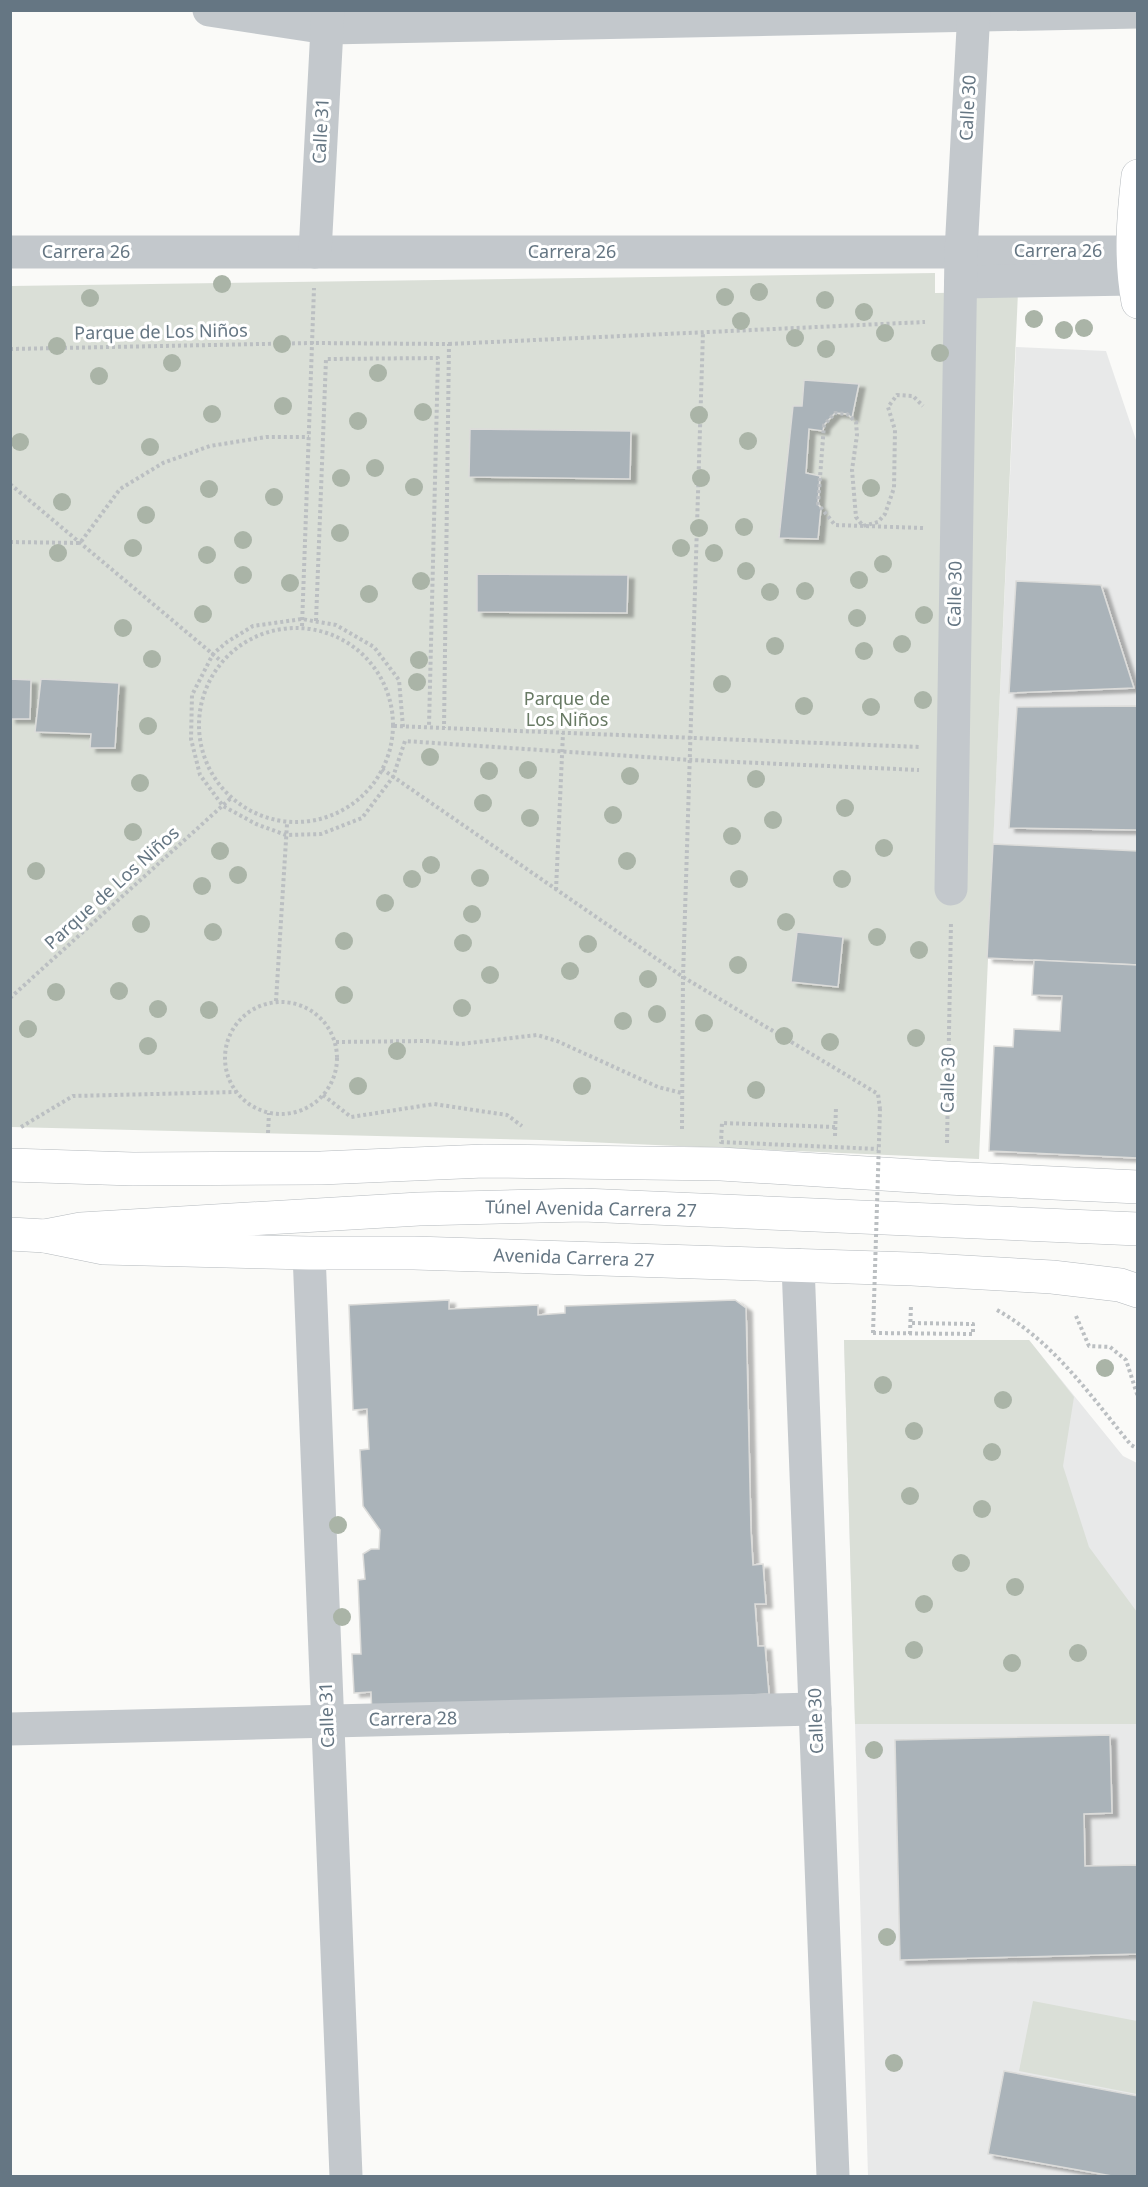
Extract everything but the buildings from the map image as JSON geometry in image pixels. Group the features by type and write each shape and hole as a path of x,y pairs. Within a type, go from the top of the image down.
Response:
{"main road":[{"path":"1135,277 1133,214 1137,176"},
{"path":"10,1165 133,1169 321,1168 484,1161 574,1161 721,1164 1137,1187"},
{"name":"Túnel Avenida Carrera 27","path":"45,1236 81,1228 407,1209 583,1205 1137,1228"},
{"name":"Avenida Carrera 27","path":"10,1234 45,1236 104,1248 414,1253 798,1264 1052,1276 1120,1285 1137,1291"}],"street":[{"path":"209,10 327,19 1137,12"},
{"name":"Calle 30","path":"951,888 961,267 974,13"},
{"name":"Calle 31","path":"315,252 327,19"},
{"name":"Carrera 26","path":"10,252 315,252 961,267 1135,277"},
{"name":"Calle 31","path":"309,1253 346,2176"},
{"name":"Calle 30","path":"798,1264 833,2176"},
{"name":"Carrera 28","path":"10,1729 815,1709"}],"path":[{"path":"302,626 315,252"},
{"name":"Parque de Los Niños","path":"10,349 312,343 449,344 960,321"},
{"path":"682,1135 683,977 703,332"},
{"path":"444,728 449,344"},
{"path":"316,621 326,359 438,358 429,726"},
{"path":"863,526 878,522 885,514 894,488 894,430 888,407 897,395 913,396 929,412"},
{"path":"863,526 856,517 852,470 858,435 856,422 847,414 835,413 824,425 818,504 835,525 863,526 921,528 957,529"},
{"path":"80,543 120,489 163,463 210,447 243,441 266,437 309,437"},
{"path":"10,484 221,661"},
{"path":"921,528 922,516"},
{"path":"10,542 80,543"},
{"path":"403,726 399,680 374,647 336,624 302,619 253,626 227,642 213,654 192,695 190,739 200,775 223,806 256,824 286,835 321,834 362,818 393,777 405,741 690,760 953,759"},
{"path":"302,626 331,633 357,647 378,669 390,696 394,726 389,758 372,787 346,808 317,821 287,824 255,814 231,798 212,774 201,746 199,716 207,687 221,661 244,641 272,630 302,626"},
{"path":"394,726 691,738 953,759"},
{"path":"556,890 563,733"},
{"path":"382,769 683,977 878,1094 880,1109 873,1333 973,1334 974,1324 910,1323"},
{"name":"Parque de Los Niños","path":"10,998 231,798"},
{"path":"276,1001 287,824"},
{"name":"Calle 30","path":"947,1178 951,888"},
{"path":"276,1001 297,1003 314,1012 327,1025 336,1042 338,1061 333,1079 323,1095 308,1107 291,1113 269,1113 255,1108 240,1097 230,1082 225,1064 226,1046 233,1028 245,1014 261,1005 276,1001"},
{"path":"336,1042 427,1041 460,1044 537,1035 557,1041 658,1087 682,1093"},
{"path":"21,1127 73,1096 237,1092"},
{"path":"323,1095 351,1117 434,1104 507,1115 524,1127"},
{"path":"268,1133 269,1113"},
{"path":"835,1127 722,1122 721,1142 878,1149"},
{"path":"990,1306 1018,1322 1054,1352 1131,1445 1137,1449"},
{"path":"1072,1307 1089,1346 1110,1347 1126,1360 1137,1397"}],"shaded area":[{"path":"1016,347 1106,351 1137,443 1137,851 993,844"},
{"path":"844,1340 1029,1340 1123,1456 1137,1463 1137,2176 868,2176"}],"green space":[{"name":"Parque de Los Niños","path":"935,273 935,293 1018,292 979,1159 541,1140 11,1127 11,286"},
{"path":"844,1340 1029,1340 1074,1397 1063,1466 1089,1547 1137,1612 1137,1724 855,1724"},
{"path":"1033,2001 1137,2021 1137,2094 1019,2071"}]}
